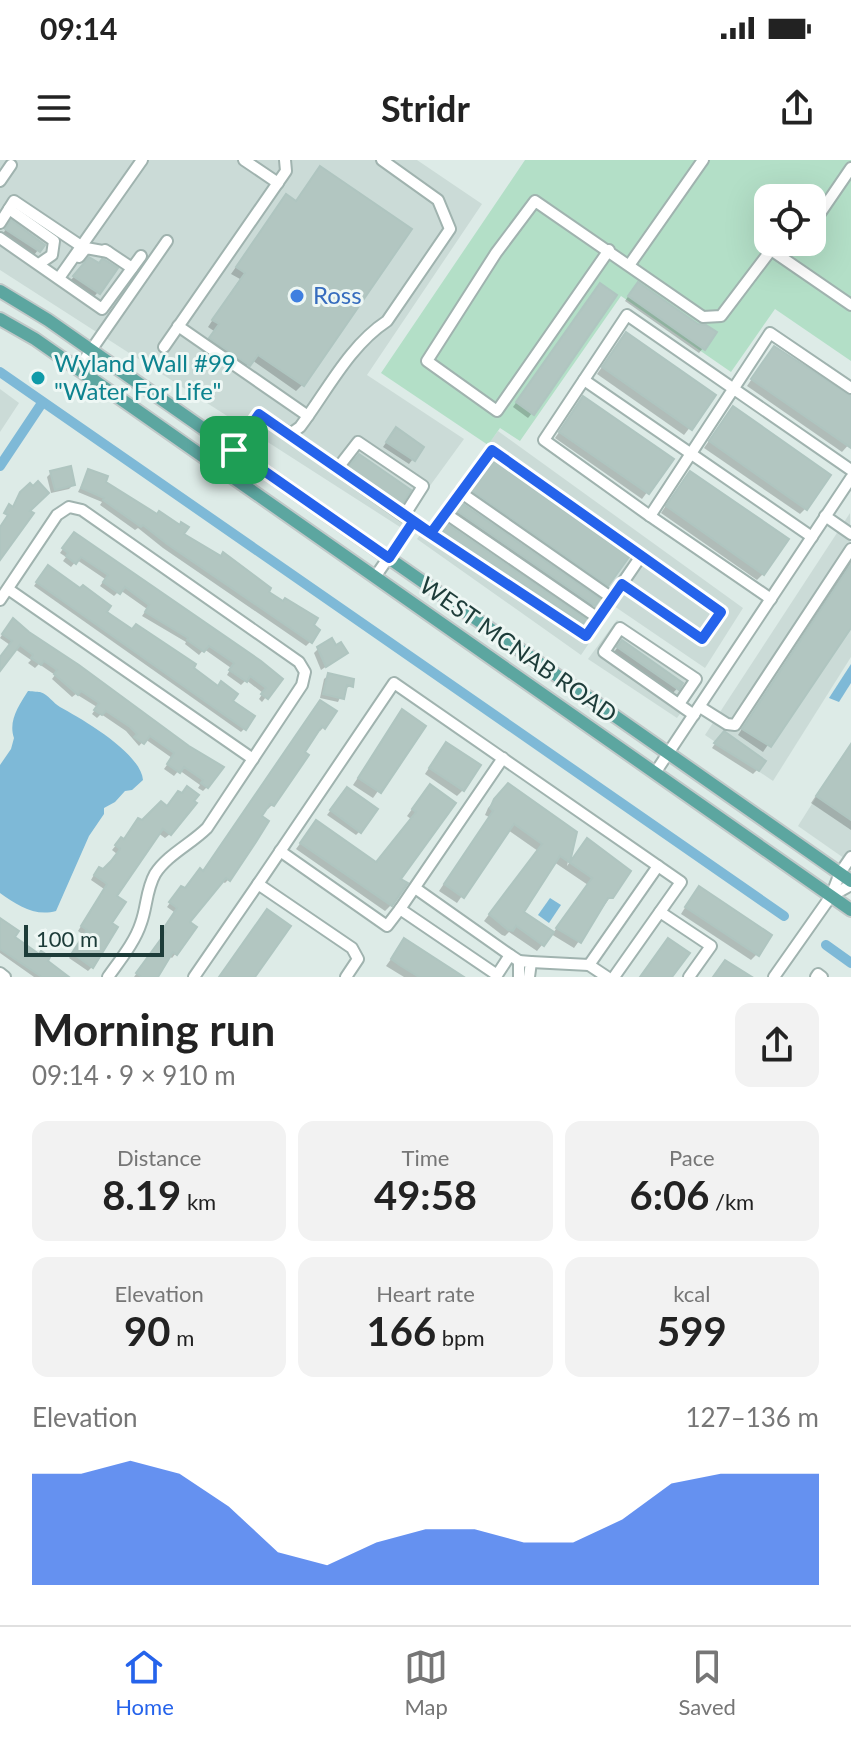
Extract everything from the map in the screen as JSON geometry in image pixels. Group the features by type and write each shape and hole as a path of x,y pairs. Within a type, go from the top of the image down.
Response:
{"main road":[{"name":"WEST MCNAB ROAD","path":"0,291 91,350 847,880"},
{"name":"WEST MCNAB ROAD","path":"0,319 78,369 851,910"}],"street":[{"path":"62,274 142,160"},
{"path":"244,160 278,183"},
{"path":"164,347 286,171 285,160"},
{"path":"290,434 308,416 352,354 372,331 387,321 450,229 438,200 382,160"},
{"path":"630,264 703,160"},
{"path":"0,181 11,165"},
{"path":"826,205 851,168"},
{"path":"0,223 14,201 132,268"},
{"path":"609,250 497,411 427,361 496,253 535,201 609,250 630,264 703,317 721,316 766,256"},
{"path":"9,209 54,241 52,255 39,264"},
{"path":"0,238 39,264 62,274 112,319"},
{"path":"78,369 167,241"},
{"path":"62,274 70,270 86,248 108,252"},
{"path":"102,309 141,256"},
{"path":"780,256 851,305"},
{"path":"771,599 544,440 627,315 851,470"},
{"path":"178,326 308,416"},
{"path":"650,516 770,333 851,388"},
{"path":"584,380 812,537"},
{"path":"221,469 259,414 409,519 586,636 641,556"},
{"path":"337,469 358,442 423,486 389,558 375,577"},
{"path":"431,533 492,450 721,612 702,639 622,584"},
{"path":"655,773 851,478"},
{"path":"460,492 612,598"},
{"path":"0,600 57,515 69,507 82,510 299,662 305,672 302,685 207,828 196,840 164,862 156,873 135,937 108,977"},
{"path":"445,513 598,618"},
{"path":"825,516 851,534"},
{"path":"679,704 696,679 620,628 604,652 679,704 735,725 851,549"},
{"path":"8,589 253,759"},
{"path":"194,977 394,683 681,882 614,977"},
{"path":"280,851 387,926 503,758"},
{"path":"774,977 831,896 847,880 851,857"},
{"path":"589,965 658,866"},
{"path":"258,884 352,948 358,959 346,977"},
{"path":"415,888 520,959 589,965 607,977"},
{"path":"400,909 497,975 520,959"},
{"path":"660,912 711,946 689,977"},
{"path":"519,977 520,959"},
{"path":"520,959 529,977"},
{"path":"0,973 5,977"},
{"path":"816,977 818,974 822,977"}],"shaded area":[{"path":"0,160 417,160 482,204 367,375 464,439 400,527 0,270"},
{"path":"0,389 19,403 0,432"},
{"path":"498,431 743,608 705,668 614,606 581,655 417,539"},
{"path":"850,513 851,657 773,781 705,735"},
{"path":"617,620 703,681 677,718 588,659"},
{"path":"851,742 851,863 798,826"}],"green space":[{"path":"525,160 851,160 851,361 775,309 731,372 621,296 520,441 500,428 488,445 381,373"}],"water":[{"path":"851,664 851,683 839,702 829,698"},
{"path":"28,691 43,693 122,748 140,770 143,780 104,808 104,814 89,836 56,911 48,912 26,909 0,893 0,765 11,749 13,719"},
{"path":"550,898 561,905 549,923 538,915"}],"building":[{"name":"Ross","path":"320,166 412,229 304,386 258,355 250,366 209,338 219,324 212,320 245,273 236,267 286,194 296,201"},
{"path":"11,220 45,245 40,252 5,229"},
{"path":"89,257 99,263 105,260 118,268 100,294 73,276"},
{"path":"638,282 698,324 717,332 705,350 628,296"},
{"path":"600,283 617,295 534,415 516,402"},
{"path":"626,332 716,395 692,430 602,367"},
{"path":"774,346 851,396 851,448 751,379"},
{"path":"583,396 674,459 649,494 559,432"},
{"path":"733,406 831,475 807,510 709,441"},
{"path":"396,427 424,447 415,461 386,442"},
{"path":"359,454 411,490 402,505 348,467"},
{"path":"494,461 629,557 608,586 472,491"},
{"path":"71,466 75,485 55,490 50,471"},
{"path":"88,469 108,476 106,482 157,514 159,511 180,525 181,522 189,527 184,534 221,556 223,552 271,588 269,592 318,618 314,625 320,630 312,643 143,525 141,527 104,498 81,488"},
{"path":"690,471 789,539 764,575 666,506"},
{"path":"38,481 49,493 30,511 34,513 0,560 0,527 8,515 4,513 9,504 13,507 20,492 30,483 33,486"},
{"path":"463,504 600,599 595,606 457,511"},
{"path":"447,524 586,619 583,624 442,532"},
{"path":"74,532 283,679 268,699 261,694 266,688 250,676 247,682 229,670 234,663 209,646 204,652 188,638 145,612 149,605 125,587 120,594 103,582 108,575 81,557 76,564 66,556 68,553 62,548"},
{"path":"851,564 851,628 771,747 742,729"},
{"path":"48,565 111,606 107,612 132,629 136,624 196,664 194,668 218,686 221,681 238,694 233,701 255,716 246,730 36,582"},
{"path":"13,618 189,746 224,767 208,788 201,783 203,780 184,767 180,773 167,764 174,753 150,736 144,744 134,737 137,734 130,727 106,711 102,715 94,710 99,703 81,691 78,695 54,674 57,670 44,661 41,665 20,645 0,671 0,657 12,641 2,634"},
{"path":"332,638 336,645 341,642 348,653 326,667 317,647"},
{"path":"622,640 683,683 679,690 617,647"},
{"path":"328,673 354,679 353,687 347,685 344,699 323,694"},
{"path":"320,700 337,711 325,729 322,726 305,752 309,755 274,806 270,804 262,816 269,821 256,842 230,881 226,878 190,922 197,927 177,955 173,952 158,977 142,977 136,973 166,932 163,929 177,908 169,902 200,868 203,871"},
{"path":"402,709 426,726 381,793 358,778"},
{"path":"724,731 766,761 759,771 714,743"},
{"path":"446,742 481,765 464,791 429,768"},
{"path":"851,744 851,820 816,796"},
{"path":"508,783 577,832 570,862 587,838 631,871 613,898 608,898 581,943 556,928 592,878 560,856 524,912 554,932 544,946 516,926 513,931 508,930 489,914 542,844 514,824 464,898 444,884 493,811 490,808 494,799"},
{"path":"430,784 456,803 401,879 408,883 392,906 300,843 316,820 376,862 416,812 412,809"},
{"path":"187,786 199,795 194,801 197,803 171,835 163,829 117,896 126,902 112,923 118,927 93,968 72,953 87,930 81,926 107,884 94,875 99,867 103,869 111,861 120,849 115,845 121,837 124,839 138,818 142,820 161,801 167,806 178,791 182,793"},
{"path":"347,787 378,809 361,833 330,810"},
{"path":"699,886 772,935 759,956 685,907"},
{"path":"267,909 291,926 255,977 219,977"},
{"path":"0,918 19,931 15,937 39,954 41,951 50,957 48,961 69,977 42,977 0,949"},
{"path":"404,938 464,977 419,977 401,966 391,959"},
{"path":"668,938 690,953 672,977 640,977"},
{"path":"725,960 752,977 713,977"}],"waterway":[{"path":"0,372 784,916"},
{"path":"0,466 42,403"},
{"path":"826,945 851,963"}],"place":[{"name":"Ross","path":"297,296"},
{"name":"Wyland Wall #99 \"Water For Life\"","path":"38,378"}],"route":[{"path":"259,414 431,533 492,450 721,612 702,639 622,584 586,636 413,522 389,558 234,450 259,414"}]}
